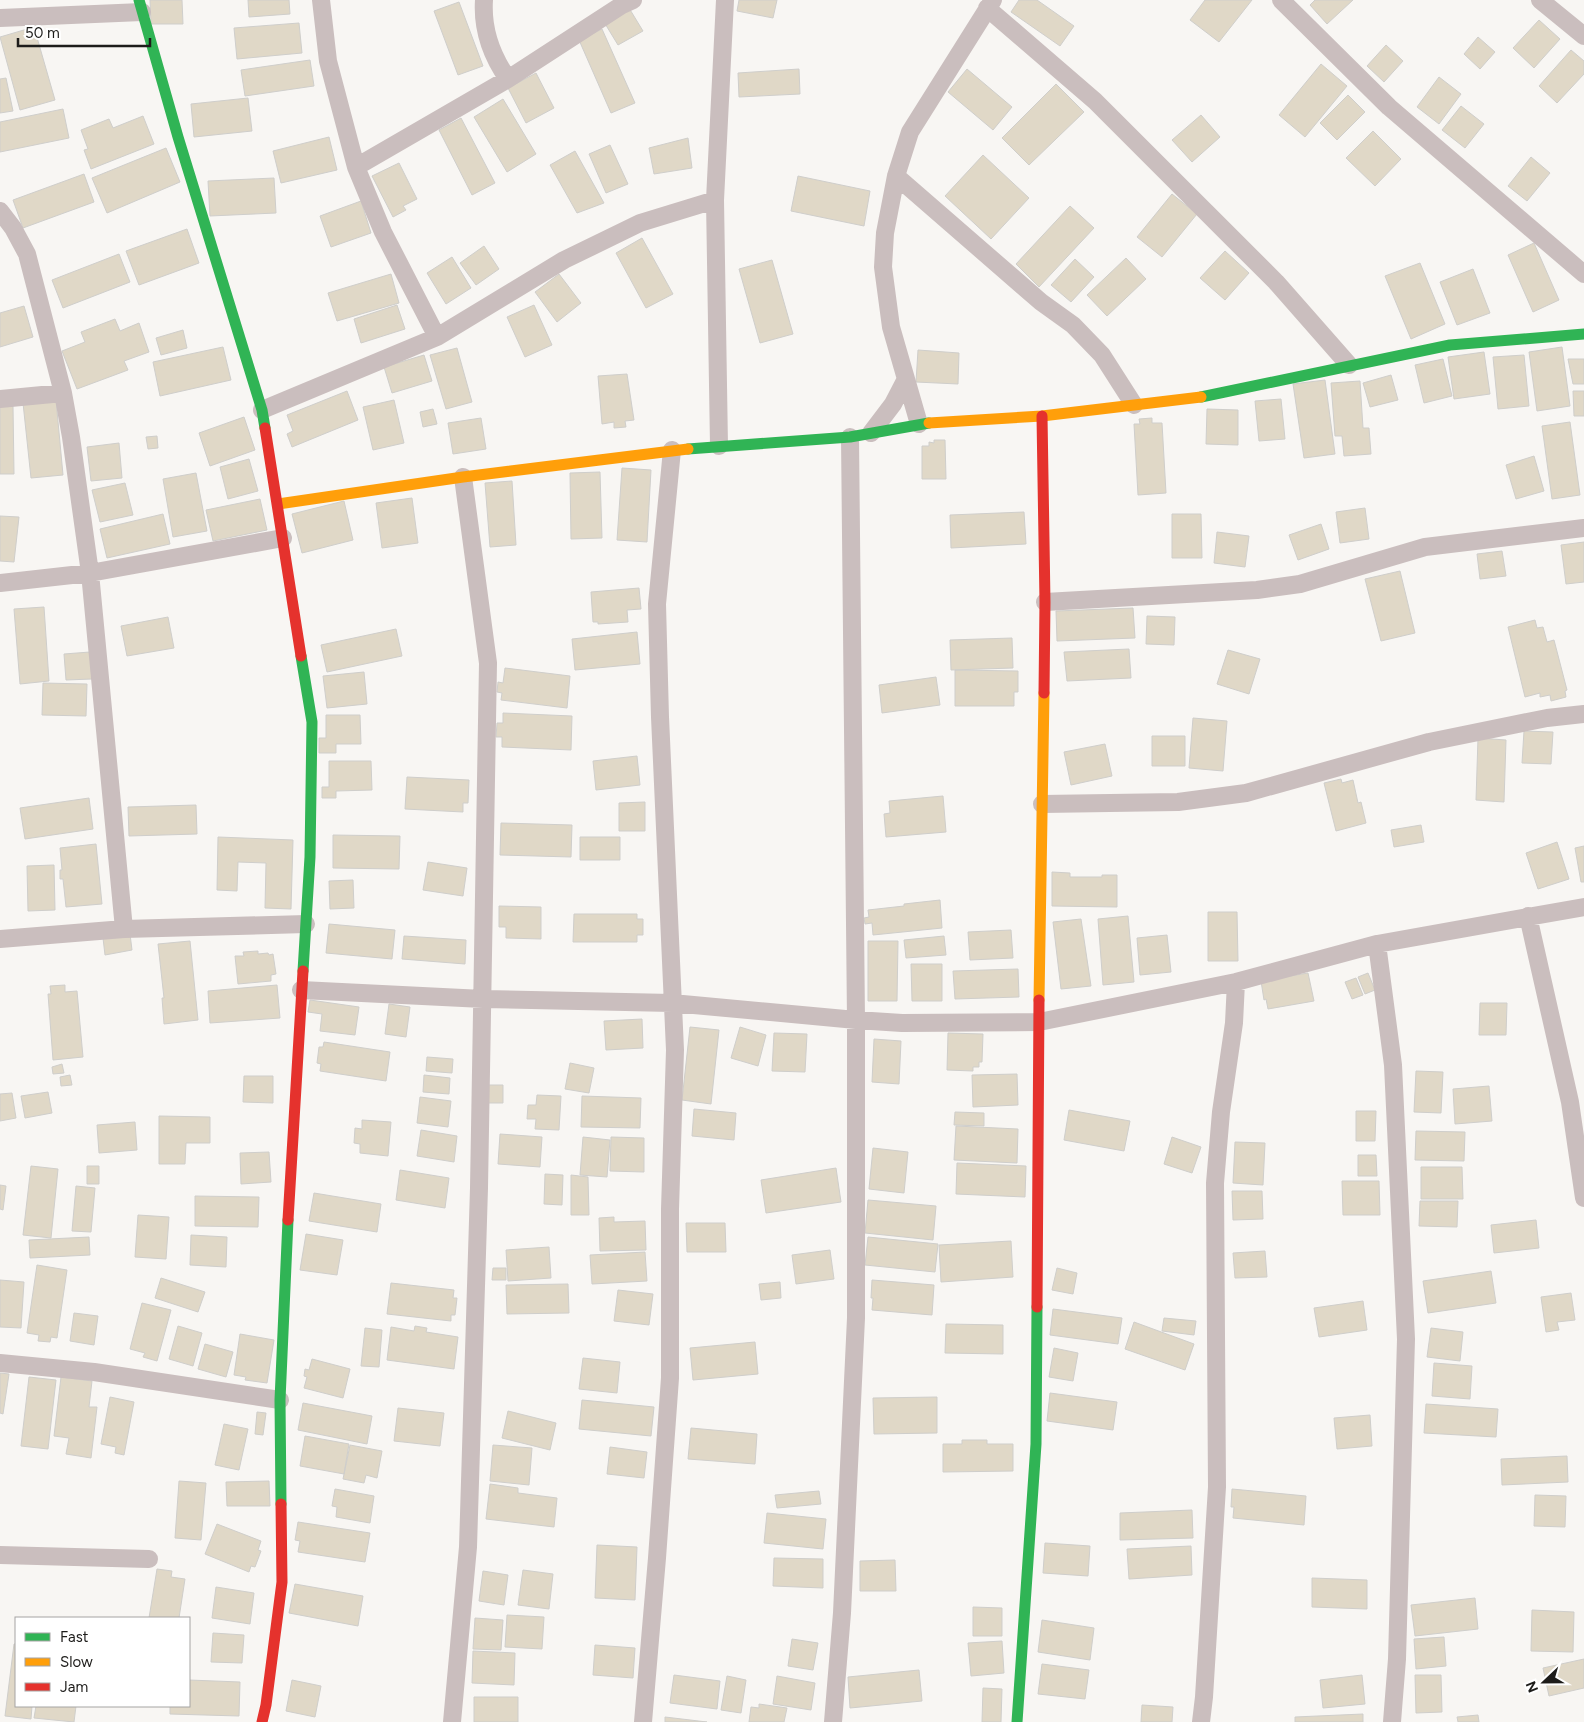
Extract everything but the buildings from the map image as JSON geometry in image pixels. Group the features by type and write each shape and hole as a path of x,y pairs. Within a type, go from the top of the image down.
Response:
{"street":[{"path":"321,0 328,61 356,167 384,232 437,337"},
{"path":"484,0 483,14 489,45 497,63 508,79"},
{"path":"356,167 508,79 622,4 633,0"},
{"path":"719,446 715,200 725,0"},
{"path":"1281,0 1389,107 1584,274"},
{"path":"1540,0 1584,36"},
{"path":"919,424 892,327 883,267 885,233 896,176 910,132 990,4 1102,108 1276,282 1349,365"},
{"path":"0,18 141,6 178,137 262,410 312,722 310,857 291,1165 280,1400 282,1582 266,1705 262,1722"},
{"path":"896,176 1041,302 1073,325 1102,354 1134,405"},
{"path":"262,410 437,337 564,260 631,227 715,200"},
{"path":"0,211 13,228 27,254 63,393 90,573 124,928"},
{"path":"278,504 463,477 672,450 850,437 919,424 1042,416 1196,398 1450,345 1584,334"},
{"path":"871,433 893,404 906,379"},
{"path":"0,399 63,393"},
{"path":"1018,1722 1036,1444 1039,1022 1045,602 1042,416"},
{"path":"833,1722 842,1613 856,1318 856,1020 850,437"},
{"path":"643,1722 670,1378 670,1209 675,1050 661,746 657,604 672,450"},
{"path":"452,1722 468,1547 479,1188 488,663 463,477"},
{"path":"1045,602 1257,590 1300,584 1425,547 1584,528"},
{"path":"0,583 90,573 283,538"},
{"path":"1042,804 1178,802 1246,793 1429,742 1547,718 1584,714"},
{"path":"301,990 483,999 672,1003 902,1023 1039,1022 1236,982 1377,944 1584,907"},
{"path":"1528,916 1577,1100 1584,1198"},
{"path":"0,939 124,928 306,924"},
{"path":"1377,944 1393,1065 1406,1339 1397,1659 1392,1722"},
{"path":"1201,1722 1217,1487 1215,1183 1221,1112 1234,1023 1236,982"},
{"path":"0,1363 94,1372 280,1400"},
{"path":"0,1555 149,1559"}],"traffic: fast":[{"path":"139,0 178,137 262,410 265,428"},
{"path":"1201,397 1450,345 1584,334"},
{"path":"688,449 850,437 929,423"},
{"path":"301,656 312,722 310,857 303,971"},
{"path":"281,1504 280,1400 288,1220"},
{"path":"1017,1722 1036,1444 1037,1307"}],"traffic: slow":[{"path":"929,423 1042,416 1201,397"},
{"path":"278,504 463,477 688,449"},
{"path":"1039,1000 1044,693"}],"traffic: jam":[{"path":"1042,416 1045,602 1044,693"},
{"path":"265,428 301,656"},
{"path":"288,1220 303,971"},
{"path":"1037,1307 1039,1000"},
{"path":"262,1722 266,1705 282,1582 281,1504"}]}
